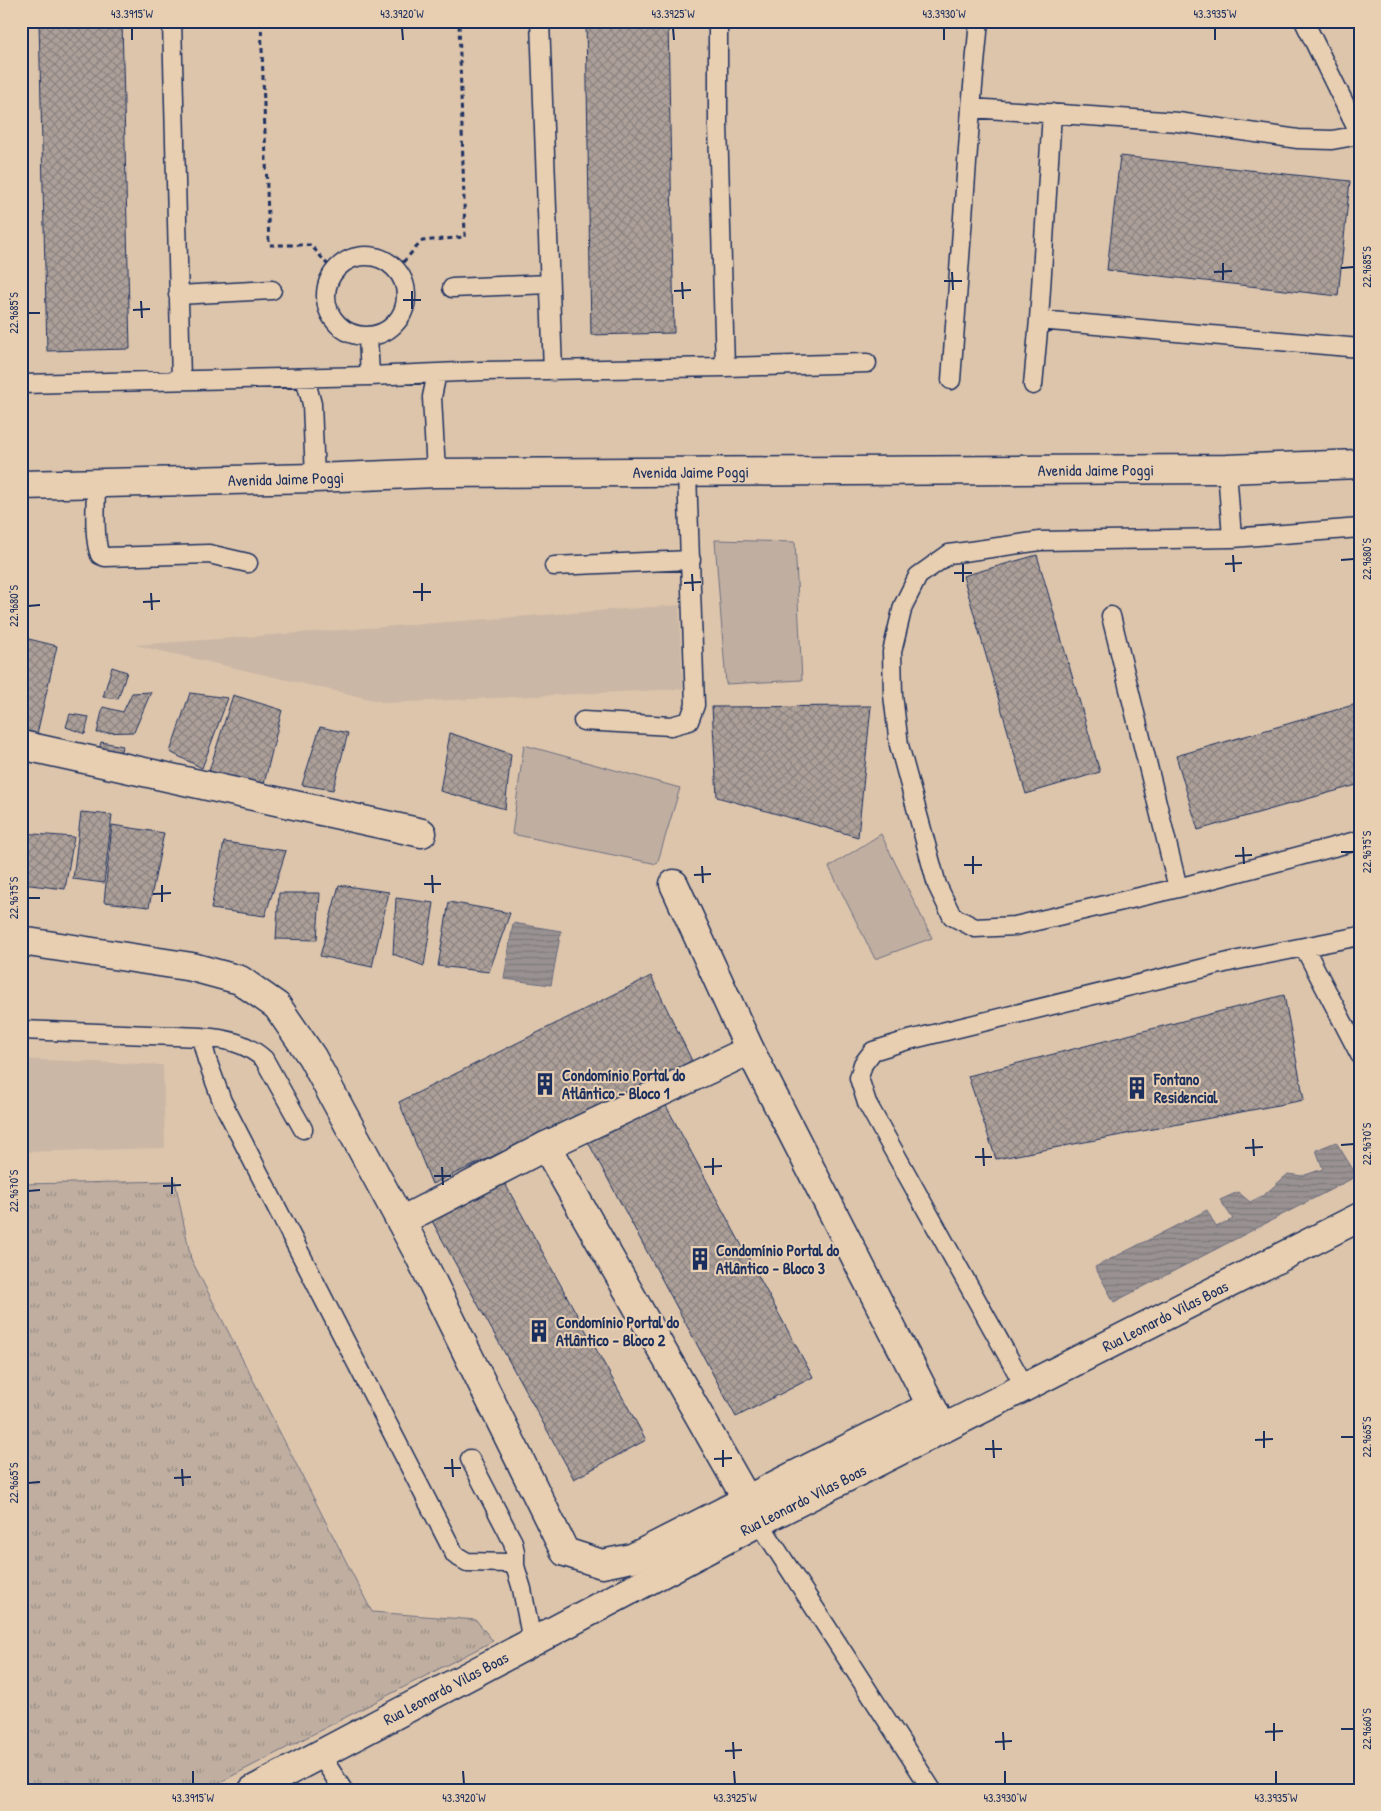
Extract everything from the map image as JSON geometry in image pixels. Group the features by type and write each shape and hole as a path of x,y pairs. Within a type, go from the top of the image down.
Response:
{"street":[{"name":"Avenida Jaime Poggi","path":"21,485 315,478 436,473 1227,469 1360,464"},
{"path":"21,745 422,833"},
{"path":"21,941 192,967 240,980 277,1006 312,1057 401,1221 564,1552 602,1564 632,1558 746,1499 937,1418 750,1050 674,884"},
{"path":"401,1221 546,1146 750,1050"},
{"path":"546,1146 760,1522"},
{"name":"Rua Leonardo Vilas Boas","path":"253,1790 760,1522 937,1418 1025,1387 1360,1217"}],"lane":[{"path":"172,21 181,380"},
{"path":"540,21 553,370"},
{"path":"718,21 718,164 725,367"},
{"path":"951,380 979,21"},
{"path":"971,108 1178,122 1298,139 1332,140 1360,135 1304,21"},
{"path":"1033,385 1052,113"},
{"path":"365,255 383,258 397,269 406,285 407,303 400,320 386,332 368,337 350,333 335,322 327,306 326,288 333,271 347,260 365,255"},
{"path":"452,288 549,284"},
{"path":"178,295 272,290"},
{"path":"1039,320 1360,348"},
{"path":"368,337 370,376"},
{"path":"21,384 867,363"},
{"path":"436,473 432,397 437,373"},
{"path":"305,378 312,404 315,478"},
{"path":"1227,469 1232,538"},
{"path":"583,722 671,726 689,721 695,705 687,473"},
{"path":"96,483 97,534 100,555 105,557 209,554 248,563"},
{"path":"1360,528 1232,538 1040,541 949,554 918,576 903,606 892,652 893,696 899,745 937,885 952,916 975,928 1015,926 1178,888 1360,840"},
{"path":"554,566 691,560"},
{"path":"1111,616 1178,888"},
{"path":"1025,1387 867,1103 859,1078 863,1064 873,1051 905,1041 1233,961 1360,936"},
{"path":"1304,947 1360,1055"},
{"path":"21,1030 228,1039 255,1051 264,1060 303,1130"},
{"path":"201,1037 222,1101 455,1555 467,1562 507,1563 515,1566"},
{"path":"470,1459 513,1542 515,1566 522,1589 532,1641"},
{"path":"760,1522 932,1790"},
{"path":"320,1754 343,1790"}],"path":[{"path":"262,21 269,245 312,245 333,271"},
{"path":"397,269 422,241 465,237 459,21"}],"shaded area":[{"path":"679,605 683,689 387,703 135,645"},
{"path":"513,923 561,931 551,985 504,979"},
{"path":"21,1059 163,1065 165,1148 21,1152"},
{"path":"1336,1142 1357,1176 1114,1302 1095,1267 1207,1210 1216,1227 1233,1219 1220,1200 1238,1192 1250,1202 1264,1195 1288,1174 1302,1176 1323,1169 1316,1150"}],"green space":[{"path":"715,540 795,542 802,680 726,684"},
{"path":"524,745 680,788 657,864 512,834"},
{"path":"881,834 932,938 875,959 829,867"},
{"path":"175,1181 191,1259 372,1612 476,1620 493,1641 205,1790 21,1790 21,1184"}],"building":[{"path":"39,21 122,21 130,349 47,351"},
{"path":"586,21 668,21 674,333 591,335"},
{"path":"1120,156 1350,181 1338,296 1107,270"},
{"path":"1037,555 1100,772 1026,794 963,576"},
{"path":"21,637 57,646 37,734 21,731"},
{"path":"112,667 127,672 118,699 103,697"},
{"path":"151,692 134,732 97,733 103,707 123,712 132,693"},
{"path":"190,693 228,698 202,768 170,752"},
{"path":"233,695 282,710 263,788 209,771"},
{"path":"1360,703 1360,784 1198,830 1176,756"},
{"path":"871,706 858,837 717,797 712,707"},
{"path":"70,714 89,717 85,734 66,727"},
{"path":"320,727 348,733 333,790 302,785"},
{"path":"450,733 511,754 505,809 440,791"},
{"path":"101,742 123,746 117,759 97,757"},
{"path":"81,812 112,815 104,883 73,879"},
{"path":"112,825 164,833 149,907 104,902"},
{"path":"21,833 74,837 65,889 21,884"},
{"path":"224,842 286,851 265,916 211,909"},
{"path":"339,885 389,892 372,967 320,956"},
{"path":"279,893 320,893 317,940 276,939"},
{"path":"396,898 434,903 424,966 393,954"},
{"path":"449,902 510,913 489,972 438,966"},
{"name":"Condomínio Portal do Atlântico - Bloco 1","path":"651,976 694,1065 432,1184 399,1102"},
{"name":"Fontano Residencial","path":"1284,995 1304,1100 996,1159 968,1076"},
{"name":"Condomínio Portal do Atlântico - Bloco 3","path":"664,1102 813,1377 736,1417 588,1142"},
{"name":"Condomínio Portal do Atlântico - Bloco 2","path":"504,1182 646,1440 574,1479 432,1221"}],"place":[{"name":"Condomínio Portal do Atlântico - Bloco 1","path":"545,1084"},
{"name":"Fontano Residencial","path":"1137,1088"},
{"name":"Condomínio Portal do Atlântico - Bloco 3","path":"700,1259"},
{"name":"Condomínio Portal do Atlântico - Bloco 2","path":"539,1331"}]}
